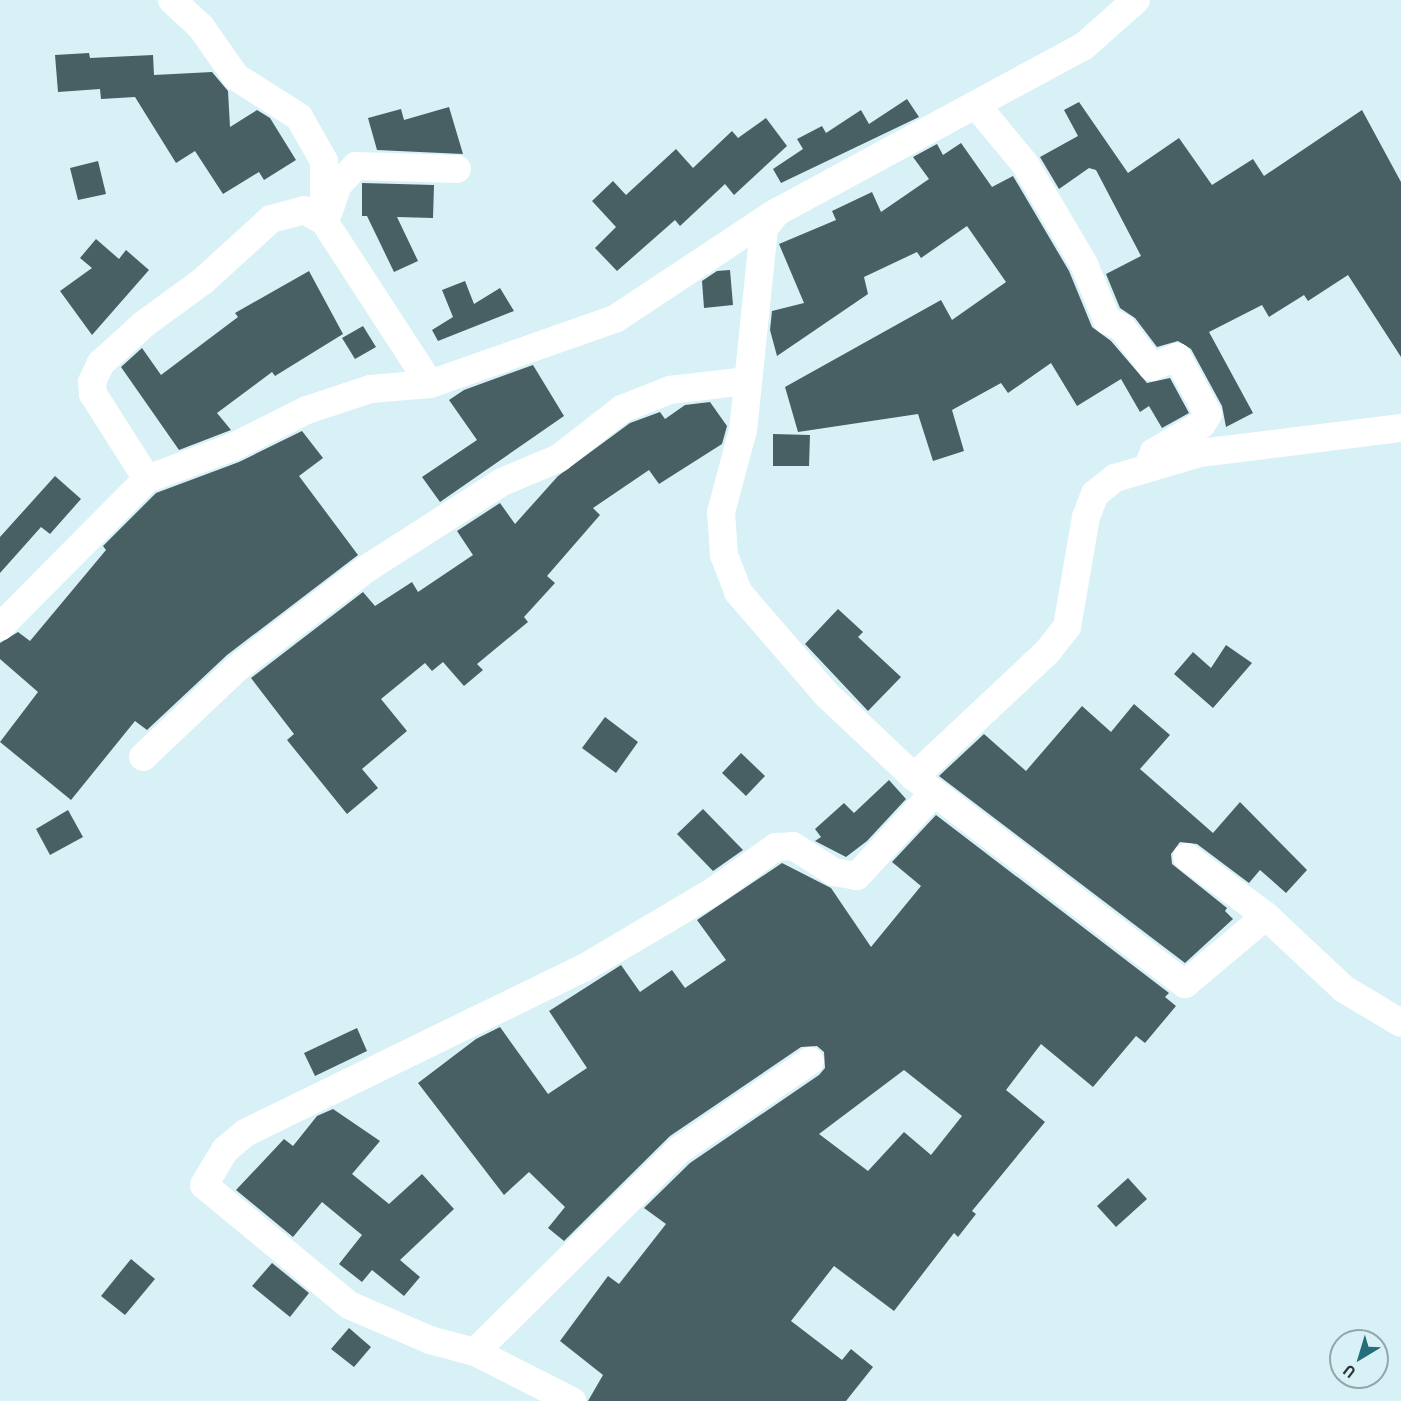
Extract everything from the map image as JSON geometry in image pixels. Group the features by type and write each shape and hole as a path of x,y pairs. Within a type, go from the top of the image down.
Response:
{"street":[{"path":"172,0 201,27 236,77 299,117 324,161 324,221"},
{"path":"0,627 147,479 234,447 307,410 370,389 430,384 615,319 777,212 977,106 1084,46 1136,0"},
{"path":"977,106 1025,164 1084,264 1107,320 1122,328 1152,367 1177,357 1208,414 1202,424 1154,452 1147,469"},
{"path":"324,221 338,185 356,166 457,169"},
{"path":"147,479 93,394 92,381 101,363 271,219 304,210 324,221 430,384"},
{"path":"777,212 764,228 743,430 721,512 724,555 738,592 827,695 923,786 1185,984 1266,916"},
{"path":"143,757 237,668 292,625 366,569 502,482 559,458 622,409 670,390 747,381"},
{"path":"572,1401 475,1352 430,1340 349,1305 231,1211 204,1185 225,1150 245,1133 584,968 714,891 776,847 793,846 834,872 857,876 923,786 1067,627 1086,517 1095,494 1115,478 1216,450 1401,428"},
{"path":"1186,857 1266,916 1344,989 1401,1023"},
{"path":"475,1352 679,1150 810,1061"}],"building":[{"path":"89,53 90,58 153,55 154,75 212,72 228,91 230,127 257,110 270,118 296,160 264,180 259,172 223,194 195,151 176,163 135,97 101,99 100,89 58,92 55,55"},
{"path":"907,99 919,117 781,183 773,169 803,149 797,139 822,126 826,133 861,110 869,124"},
{"path":"1079,102 1128,173 1179,138 1212,185 1253,159 1264,176 1362,110 1401,182 1401,357 1348,275 1308,301 1304,295 1269,317 1262,305 1209,332 1253,413 1226,427 1222,406 1191,349 1178,341 1157,347 1135,318 1120,308 1106,274 1141,256 1096,170 1089,168 1059,189 1040,157 1078,136 1064,110"},
{"path":"449,107 463,154 377,150 368,118 401,109 404,120"},
{"path":"766,118 787,146 734,195 725,184 680,226 675,220 617,271 595,248 616,227 592,201 613,181 626,195 676,149 693,168 732,131 738,138"},
{"path":"961,143 992,187 1013,176 1069,271 1092,327 1111,341 1147,383 1170,378 1189,413 1162,428 1149,406 1140,412 1121,379 1077,406 1051,363 1008,393 1001,383 952,410 964,451 933,461 918,414 798,432 785,387 941,300 952,320 1006,282 967,226 921,258 917,252 864,277 868,294 777,356 770,330 772,311 804,303 779,244 836,220 832,211 872,192 881,212 929,179 913,157 937,144 943,155"},
{"path":"98,161 106,194 78,200 70,168"},
{"path":"362,183 434,185 433,218 397,217 418,261 394,272 367,216 362,216"},
{"path":"96,239 119,259 126,250 149,270 92,335 60,291 92,268 80,258"},
{"path":"730,270 733,305 704,308 702,281 717,271"},
{"path":"309,271 343,334 275,376 272,372 217,413 231,430 179,450 121,367 142,348 161,375 238,317 235,313"},
{"path":"465,281 474,304 500,288 514,311 438,341 432,330 453,317 442,290"},
{"path":"363,326 376,347 355,359 342,338"},
{"path":"533,365 564,416 440,502 422,477 477,440 449,400 464,390"},
{"path":"710,402 727,426 722,444 659,484 649,470 593,508 600,515 547,576 555,583 524,617 528,622 477,664 483,670 464,686 443,662 432,671 425,663 381,699 407,731 362,769 378,788 347,814 287,740 294,734 251,678 363,592 375,606 412,582 418,592 473,555 457,531 500,503 515,524 558,476 630,423 660,412 665,419 685,405"},
{"path":"302,431 323,458 299,476 358,555 227,655 147,730 135,721 71,800 0,742 38,692 0,659 0,643 18,632 30,641 106,550 103,546 156,493 239,462"},
{"path":"773,434 810,435 809,466 773,466"},
{"path":"55,476 81,499 50,534 41,527 0,573 0,537"},
{"path":"838,609 863,632 858,637 901,677 868,711 805,644"},
{"path":"1226,645 1252,663 1213,708 1174,674 1193,652 1211,668"},
{"path":"1134,704 1170,735 1140,769 1213,833 1240,802 1307,870 1286,893 1260,870 1249,883 1197,844 1180,842 1171,854 1172,864 1227,908 1225,911 1233,919 1185,963 939,776 984,734 1026,771 1082,706 1111,732"},
{"path":"605,717 638,742 616,773 582,748"},
{"path":"741,753 765,776 746,796 722,773"},
{"path":"889,780 906,799 867,841 846,857 815,841 821,837 815,829 844,803 854,813"},
{"path":"703,809 743,850 713,871 677,834"},
{"path":"68,810 83,837 50,855 36,829"},
{"path":"936,815 1169,993 1165,997 1176,1006 1145,1043 1136,1036 1093,1087 1041,1044 1006,1090 1045,1122 972,1211 976,1214 958,1237 954,1233 894,1311 834,1266 791,1321 842,1360 851,1349 873,1367 846,1401 588,1401 603,1375 560,1341 608,1276 619,1284 666,1224 644,1208 690,1163 819,1075 825,1068 824,1052 817,1046 801,1047 670,1136 564,1241 548,1228 565,1207 529,1172 504,1195 418,1083 476,1039 500,1027 548,1094 587,1068 549,1011 621,965 640,992 672,970 685,988 726,960 697,920 782,863 831,888 871,947 921,886 892,862","holes":["904,1070 962,1116 931,1155 904,1132 868,1171 819,1134"]},
{"path":"357,1028 367,1051 315,1076 304,1053"},
{"path":"333,1109 380,1141 352,1174 389,1204 422,1174 454,1209 400,1260 420,1277 404,1296 372,1270 362,1282 339,1264 362,1235 322,1202 293,1237 236,1190 284,1139 293,1146 317,1116"},
{"path":"1128,1178 1147,1199 1116,1227 1097,1206"},
{"path":"131,1259 155,1279 125,1315 101,1296"},
{"path":"272,1263 309,1293 290,1317 252,1286"},
{"path":"349,1328 371,1347 354,1367 331,1349"}]}
